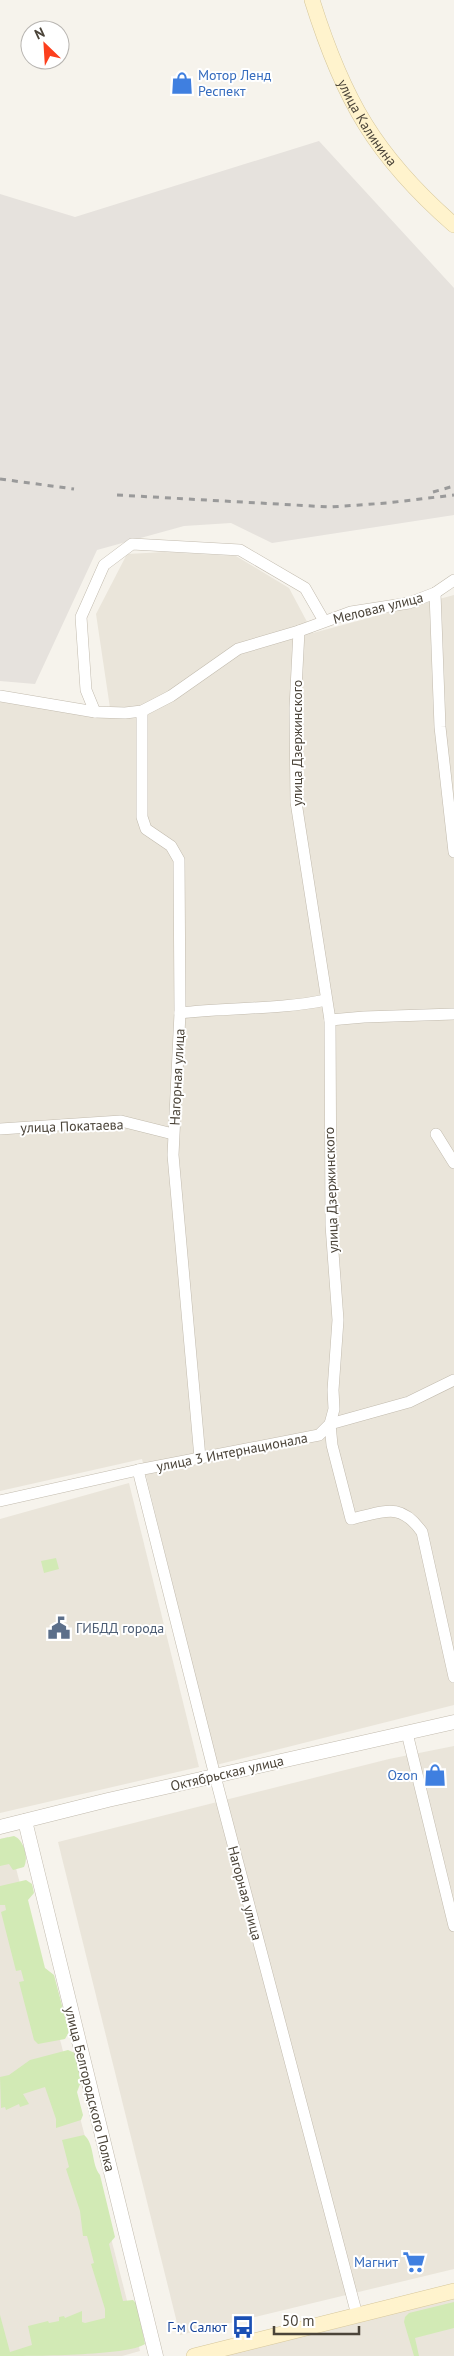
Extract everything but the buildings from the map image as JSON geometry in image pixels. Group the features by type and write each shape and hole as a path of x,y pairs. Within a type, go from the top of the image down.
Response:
{"main road":[{"name":"улица Калинина","path":"312,0 340,80 361,120 383,153 428,202 454,226"},
{"path":"194,2356 454,2291"}],"street":[{"path":"95,712 86,690 81,617 104,565 132,544 240,550 305,588 324,621"},
{"name":"Меловая улица","path":"142,711 171,696 238,649 299,631 351,612 409,602 435,593 454,580"},
{"path":"435,593 440,727 454,852"},
{"name":"улица Дзержинского","path":"299,631 294,708 296,802 330,1020 331,1225 338,1320 333,1390 334,1409 330,1424 332,1445 351,1519 398,1510 413,1518 422,1532 454,1677"},
{"path":"0,696 95,712 125,713 142,711"},
{"name":"Нагорная улица","path":"142,711 142,817 146,829 171,846 179,860 180,1013 173,1134 200,1458"},
{"path":"180,1013 225,1008 294,1007 326,1000"},
{"path":"330,1020 364,1016 454,1014"},
{"name":"улица Покатаева","path":"0,1129 121,1121 173,1134"},
{"path":"436,1134 454,1163"},
{"name":"улица 3 Интернационала","path":"0,1501 138,1470 319,1435 330,1424 409,1402 454,1380"},
{"name":"Нагорная улица","path":"138,1470 215,1776 357,2315"},
{"name":"Октябрьская улица","path":"0,1827 454,1722"},
{"path":"407,1733 454,1926"},
{"name":"улица Белгородского Полка","path":"25,1821 156,2356"}],"shaded area":[{"path":"319,141 454,288 454,515 272,543 231,523 184,526 97,550 35,684 0,681 0,194 75,217"},
{"path":"165,552 236,556 289,588 313,633 454,595 454,1705 216,1765 142,1459 0,1491 0,694 110,708 96,614 127,554"},
{"path":"129,1483 199,1767 0,1813 0,1519"},
{"path":"454,1746 454,2269 180,2335 58,1842 389,1759"},
{"path":"8,1837 140,2351 122,2356 0,2356 0,1839"},
{"path":"454,2296 454,2356 217,2356"}],"green space":[{"path":"56,1558 59,1569 44,1573 41,1561"},
{"path":"14,1836 23,1845 26,1859 24,1867 13,1870 9,1864 0,1866 0,1839"},
{"path":"26,1880 32,1884 34,1893 28,1900 45,1968 54,1975 69,2032 65,2039 38,2044 34,2040 19,1982 24,1981 21,1970 16,1971 1,1912 6,1910 5,1905 0,1905 0,1886"},
{"path":"68,2050 75,2053 82,2079 77,2092 83,2115 81,2120 56,2128 56,2119 45,2087 23,2094 29,2104 20,2107 19,2104 6,2110 5,2107 1,2108 0,2077 9,2075 30,2060"},
{"path":"84,2135 90,2144 95,2165 100,2175 115,2237 109,2244 123,2301 133,2300 137,2304 145,2344 135,2348 99,2353 0,2356 0,2315 10,2352 32,2345 28,2326 48,2321 49,2323 59,2321 59,2317 64,2316 65,2318 82,2311 82,2322 85,2323 105,2318 105,2309 91,2264 94,2263 87,2236 83,2236 80,2211 66,2169 69,2167 62,2140"},
{"path":"454,2302 454,2328 415,2338 419,2356 414,2356 404,2322 405,2317 409,2313"}],"railway":[{"path":"0,479 74,489"},
{"path":"433,492 454,486"},
{"path":"117,495 330,507 387,503 454,495"}],"place":[{"name":"Мотор Ленд Респект","path":"182,83"},
{"name":"ГИБДД города","path":"59,1628"},
{"name":"Ozon","path":"435,1775"},
{"name":"Магнит","path":"414,2262"},
{"name":"Г-м Салют","path":"243,2327"}]}
